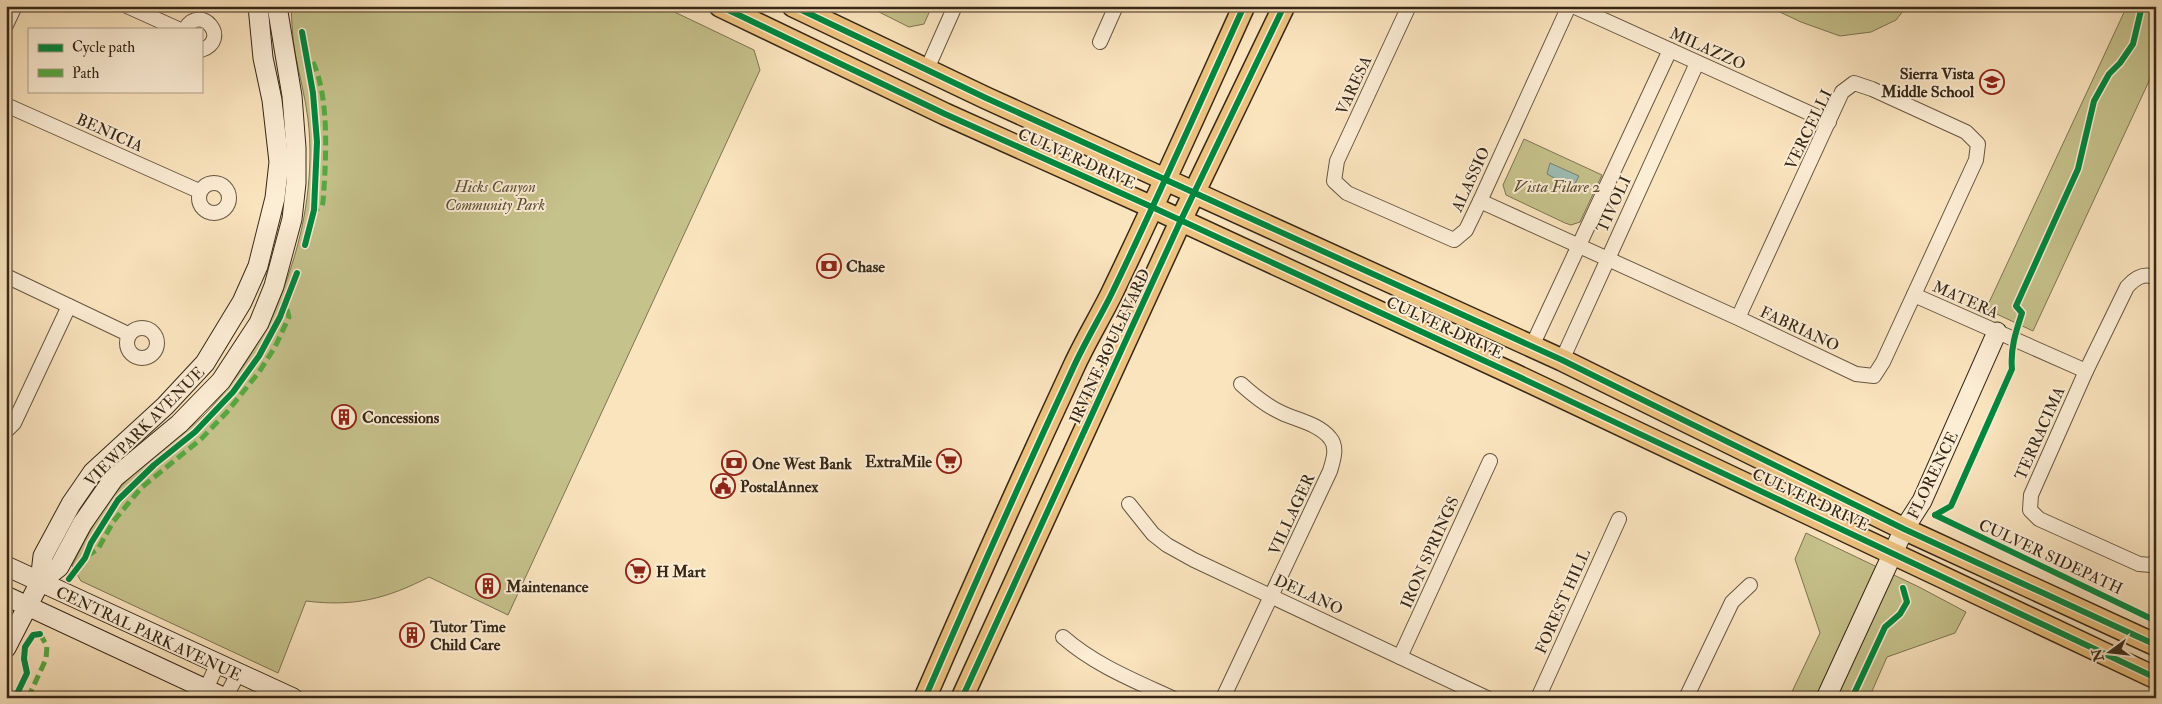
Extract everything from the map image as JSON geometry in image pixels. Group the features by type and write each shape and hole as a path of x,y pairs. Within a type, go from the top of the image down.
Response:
{"main road":[{"name":"CULVER DRIVE","path":"720,6 945,114 1181,220 1894,553 2156,678"},
{"name":"CULVER DRIVE","path":"793,6 986,98 1562,360 1904,530 2156,645"},
{"name":"IRVINE BOULEVARD","path":"925,698 996,535 1075,365 1166,179 1244,6"},
{"name":"IRVINE BOULEVARD","path":"962,698 1181,220 1284,6"}],"street":[{"path":"6,25 15,6"},
{"path":"127,6 176,28"},
{"name":"VIEWPARK AVENUE","path":"40,582 43,556 71,504 93,472 165,406 205,363 242,302 258,266 275,198 279,162 272,100 263,58 258,6"},
{"name":"VIEWPARK AVENUE","path":"6,648 40,582 59,566 82,524 114,478 179,424 221,381 258,323 274,286 284,254 293,210 296,183 296,148 292,96 278,6"},
{"path":"927,69 955,6"},
{"path":"1100,42 1116,6"},
{"name":"VARESA","path":"1334,181 1337,161 1410,6"},
{"name":"ALASSIO","path":"1334,181 1347,193 1454,240 1466,230 1569,6"},
{"name":"MILAZZO","path":"1573,6 1829,122"},
{"path":"186,28 189,23 199,19 212,26 213,42 206,49 202,50"},
{"name":"TIVOLI","path":"1532,346 1670,50"},
{"name":"TIVOLI","path":"1562,360 1697,63"},
{"name":"VERCELLI","path":"1738,318 1842,92 1854,84 1872,89 1966,132 1978,144"},
{"name":"BENICIA","path":"6,105 199,191"},
{"name":"FABRIANO","path":"1480,201 1738,318 1856,374 1874,376 1883,362 1976,160 1978,144"},
{"path":"263,248 284,254"},
{"path":"6,276 128,334"},
{"name":"TERRACIMA","path":"2154,563 2139,564 2039,519 2030,510 2031,495 2086,371 2127,287 2134,279 2142,276 2156,278"},
{"name":"MATERA","path":"1914,295 2086,371"},
{"path":"6,431 14,423 69,306"},
{"name":"FLORENCE","path":"1826,698 1904,530 1922,501 1997,332"},
{"name":"VILLAGER","path":"1223,698 1330,471 1334,447 1331,438 1318,428 1281,413 1256,397 1241,384"},
{"name":"IRON SPRINGS","path":"1400,657 1490,461"},
{"name":"DELANO","path":"1129,504 1153,534 1167,545 1487,698"},
{"name":"FOREST HILL","path":"1538,698 1619,519"},
{"name":"CENTRAL PARK AVENUE","path":"6,566 292,698"},
{"path":"1686,698 1732,602 1750,584"},
{"name":"CENTRAL PARK AVENUE","path":"6,596 204,693 225,698"},
{"path":"1063,637 1081,653 1102,666 1172,698"},
{"path":"204,693 218,664"},
{"path":"225,698 238,674"}],"green space":[{"name":"Hicks Canyon Community Park","path":"291,6 662,6 754,50 760,70 508,615 429,577 398,591 369,600 339,603 306,601 278,673 81,581 72,566 97,519 112,497 130,477 205,414 230,384 253,351 272,315 288,277 299,238 307,198 310,158 308,119 294,46"},
{"path":"867,6 932,6 924,24 909,27"},
{"path":"1767,6 1907,6 1896,20 1871,32 1840,36 1801,22"},
{"path":"2127,6 2156,6 2156,66 2033,331 1986,309"},
{"name":"Vista Filare 2","path":"1524,139 1602,175 1580,222 1571,225 1565,223 1506,195 1503,185"},
{"path":"1806,533 1919,587 1966,612 1955,633 1887,657 1869,698 1789,698 1820,633 1795,559"}],"water":[{"path":"1550,163 1579,176 1570,193 1558,187 1560,181 1547,174"}],"marked path":[{"path":"313,62 322,94 326,131 323,202 322,207 314,210"},
{"path":"87,556 98,549 113,522 141,488 201,439 227,412 259,372 275,347 289,317 286,305"},
{"path":"28,698 46,659 47,646 40,634"}],"cycle path":[{"path":"720,6 945,114 1152,207 1513,374 2156,678"},
{"path":"793,6 986,98 1562,360 1904,529 2156,645"},
{"path":"925,698 1078,357 1111,295 1244,6"},
{"path":"962,698 1181,220 1284,6"},
{"path":"1935,515 1951,506 2012,369 2013,347 2022,313 2016,306 2078,169 2094,101 2109,74 2120,63 2133,44 2142,6"},
{"path":"302,32 313,93 317,142 314,210 305,245"},
{"path":"69,579 85,558 91,543 118,500 154,465 195,432 233,392 259,356 280,317 297,273"},
{"name":"CULVER SIDEPATH","path":"1935,515 2156,621"},
{"path":"1852,698 1885,627 1900,614 1907,602 1903,588"},
{"path":"15,698 27,673 24,659 25,647 33,635 40,634"}],"place":[{"name":"Sierra Vista Middle School","path":"1992,82"},
{"name":"Chase","path":"829,266"},
{"name":"Concessions","path":"344,417"},
{"name":"ExtraMile","path":"949,461"},
{"name":"One West Bank","path":"734,463"},
{"name":"PostalAnnex","path":"723,486"},
{"name":"H Mart","path":"638,571"},
{"name":"Maintenance","path":"488,586"},
{"name":"Tutor Time Child Care","path":"412,635"}]}
